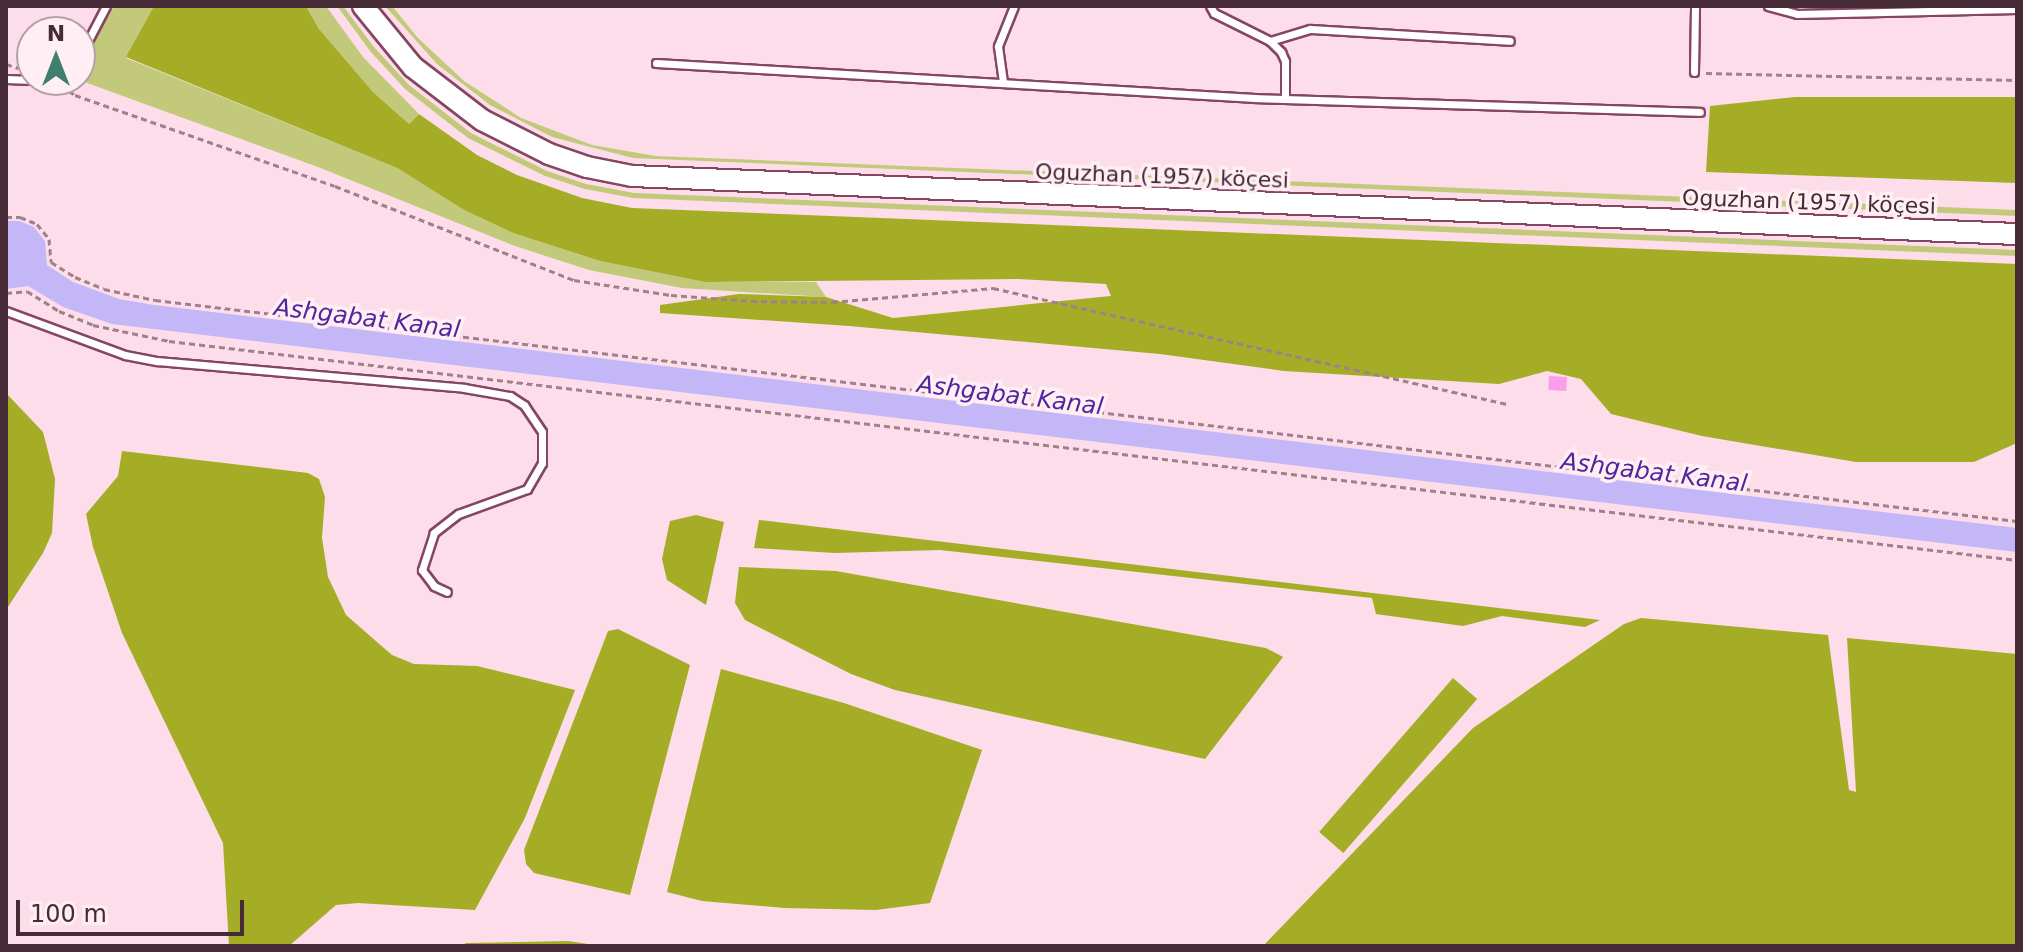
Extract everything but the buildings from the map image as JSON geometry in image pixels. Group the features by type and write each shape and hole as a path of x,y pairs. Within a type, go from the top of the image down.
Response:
{"main road":[{"name":"Oguzhan (1957) köçesi","path":"363,6 413,67 474,115 549,154 587,167 632,176 2017,234"}],"lane":[{"path":"96,25 106,6"},
{"path":"1003,82 998,46 1014,6"},
{"path":"1210,6 1214,13 1270,41 1285,61 1285,98"},
{"path":"1694,72 1695,6"},
{"path":"1768,6 1797,14 2017,9"},
{"path":"1270,41 1310,29 1510,41"},
{"path":"656,63 1285,98 1700,112"},
{"path":"6,311 125,355 157,361 464,388 510,396 524,405 542,432 542,463 527,489 458,514 442,523 434,533 422,570 434,586 447,592"}],"path":[{"path":"1694,72 2017,80"},
{"path":"78,96 335,186 574,280 671,295 751,301 832,302 993,288 1507,404"},
{"path":"6,217 20,217 37,224 49,239 51,262 75,277 112,291 155,300 2017,521"},
{"path":"6,293 27,291 59,311 93,325 169,341 2017,560"}],"green space":[{"path":"114,6 154,6 126,58 397,168 464,210 513,233 600,261 705,282 816,282 826,297 682,288 589,270 515,246 318,167 96,86 96,38"},
{"path":"306,6 326,6 363,57 419,114 409,124 373,92 319,29"},
{"path":"337,6 343,6 374,47 409,85 471,133 547,171 586,184 634,193 2017,250 2017,256 633,198 585,189 545,176 468,138 405,89 370,51"},
{"path":"385,6 392,6 418,38 464,81 521,118 592,145 655,156 2017,210 2017,216 633,158 552,137 490,105 437,64"}],"shaded area":[{"path":"154,6 306,6 319,29 373,92 409,124 419,114 477,155 517,175 582,198 632,208 2017,264 2017,443 1974,462 1856,462 1702,436 1611,414 1581,379 1547,371 1499,384 1284,371 1160,354 849,326 660,313 660,305 739,294 826,297 893,318 1111,296 1106,284 1019,279 705,282 600,261 513,233 464,210 397,168 126,57"},
{"path":"1795,97 2017,97 2017,183 1706,172 1710,106"},
{"path":"6,221 19,221 34,227 45,241 47,265 73,282 119,299 154,305 2017,528 2017,552 112,324 63,307 28,286 6,289"},
{"path":"6,393 43,432 55,479 52,533 43,553 6,610"},
{"path":"122,451 308,473 319,479 325,497 322,538 328,577 346,615 392,655 414,664 477,666 575,690 525,818 475,910 358,903 336,905 289,946 229,946 223,843 122,633 93,547 86,514 118,476"},
{"path":"696,515 724,522 706,605 667,580 662,559 670,521"},
{"path":"759,520 1600,620 1585,627 1502,616 1463,626 1376,614 1372,598 940,550 835,553 754,548"},
{"path":"739,567 836,571 1266,648 1283,657 1205,759 895,690 851,674 745,620 735,603"},
{"path":"1641,618 1828,635 1849,790 1856,792 1847,638 2017,654 2017,946 1263,946 1473,728 1624,624"},
{"path":"618,629 690,665 630,895 534,873 526,864 524,850 608,631"},
{"path":"721,669 844,703 982,750 930,903 876,910 785,908 702,901 667,892"},
{"path":"1453,678 1477,699 1343,853 1319,832"},
{"path":"568,941 601,946 462,946 466,943"}],"water label":[{"name":"Ashgabat Kanal","path":"367,319"},
{"name":"Ashgabat Kanal","path":"1010,396"},
{"name":"Ashgabat Kanal","path":"1654,473"}]}
